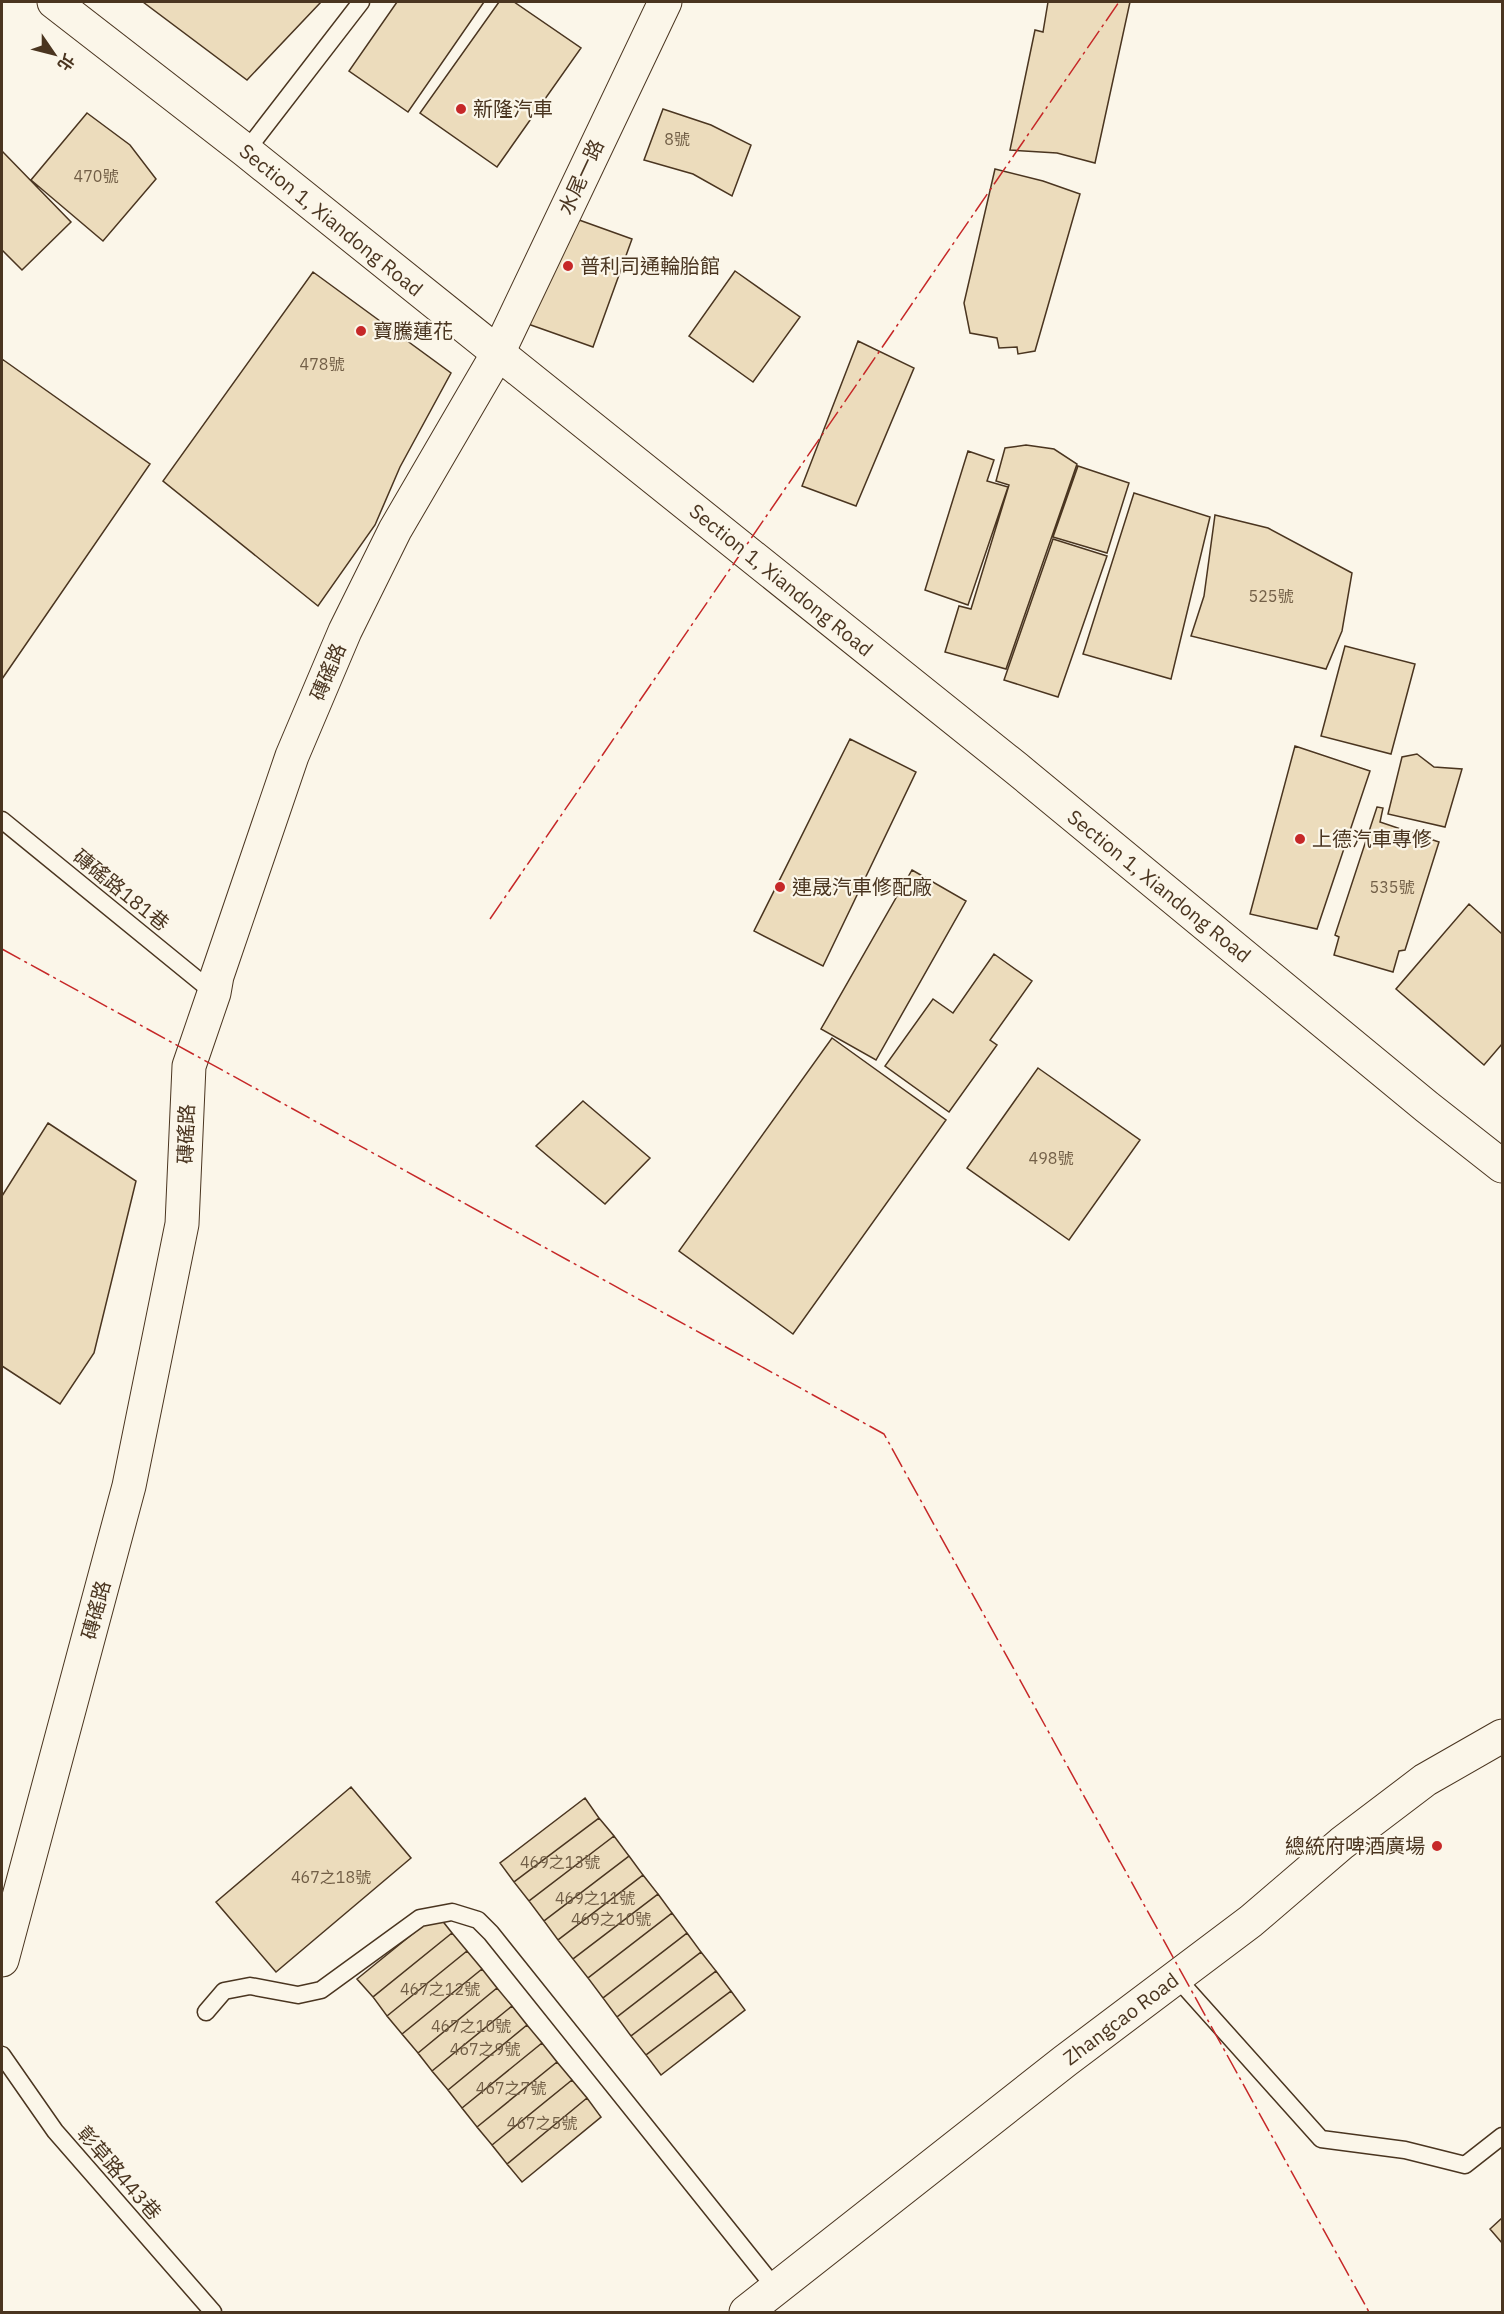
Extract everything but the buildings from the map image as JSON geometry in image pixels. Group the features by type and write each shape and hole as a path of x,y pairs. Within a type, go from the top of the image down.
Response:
{"street":[{"name":"Section 1, Xiandong Road","path":"54,2 246,152 1016,768 1427,1107 1503,1166"},
{"name":"水尾一路","path":"498,353 665,2"},
{"name":"磚磘路","path":"2,1960 129,1486 182,1224 189,1065 292,756 345,631 395,530 498,353"},
{"name":"Zhangcao Road","path":"746,2313 1065,2061 1251,1922 1342,1843 1425,1780 1503,1736"}],"lane":[{"path":"246,152 361,2"},
{"name":"磚磘路181巷","path":"2,820 214,993"},
{"path":"206,2012 224,1991 250,1986 298,1995 321,1990 420,1917 452,1912 478,1920 491,1933 776,2289"},
{"path":"1176,1977 1321,2139 1405,2150 1465,2164 1503,2136"},
{"name":"彰草路443巷","path":"2,2055 55,2131 213,2313"}],"power":[{"path":"490,919 1119,2"},
{"path":"2,949 884,1434 1369,2312"}],"place":[{"name":"新隆汽車","path":"461,109"},
{"name":"普利司通輪胎館","path":"568,266"},
{"name":"寶騰蓮花","path":"361,331"},
{"name":"上德汽車專修","path":"1300,839"},
{"name":"連晟汽車修配廠","path":"780,887"},
{"name":"總統府啤酒廣場","path":"1437,1846"}]}
